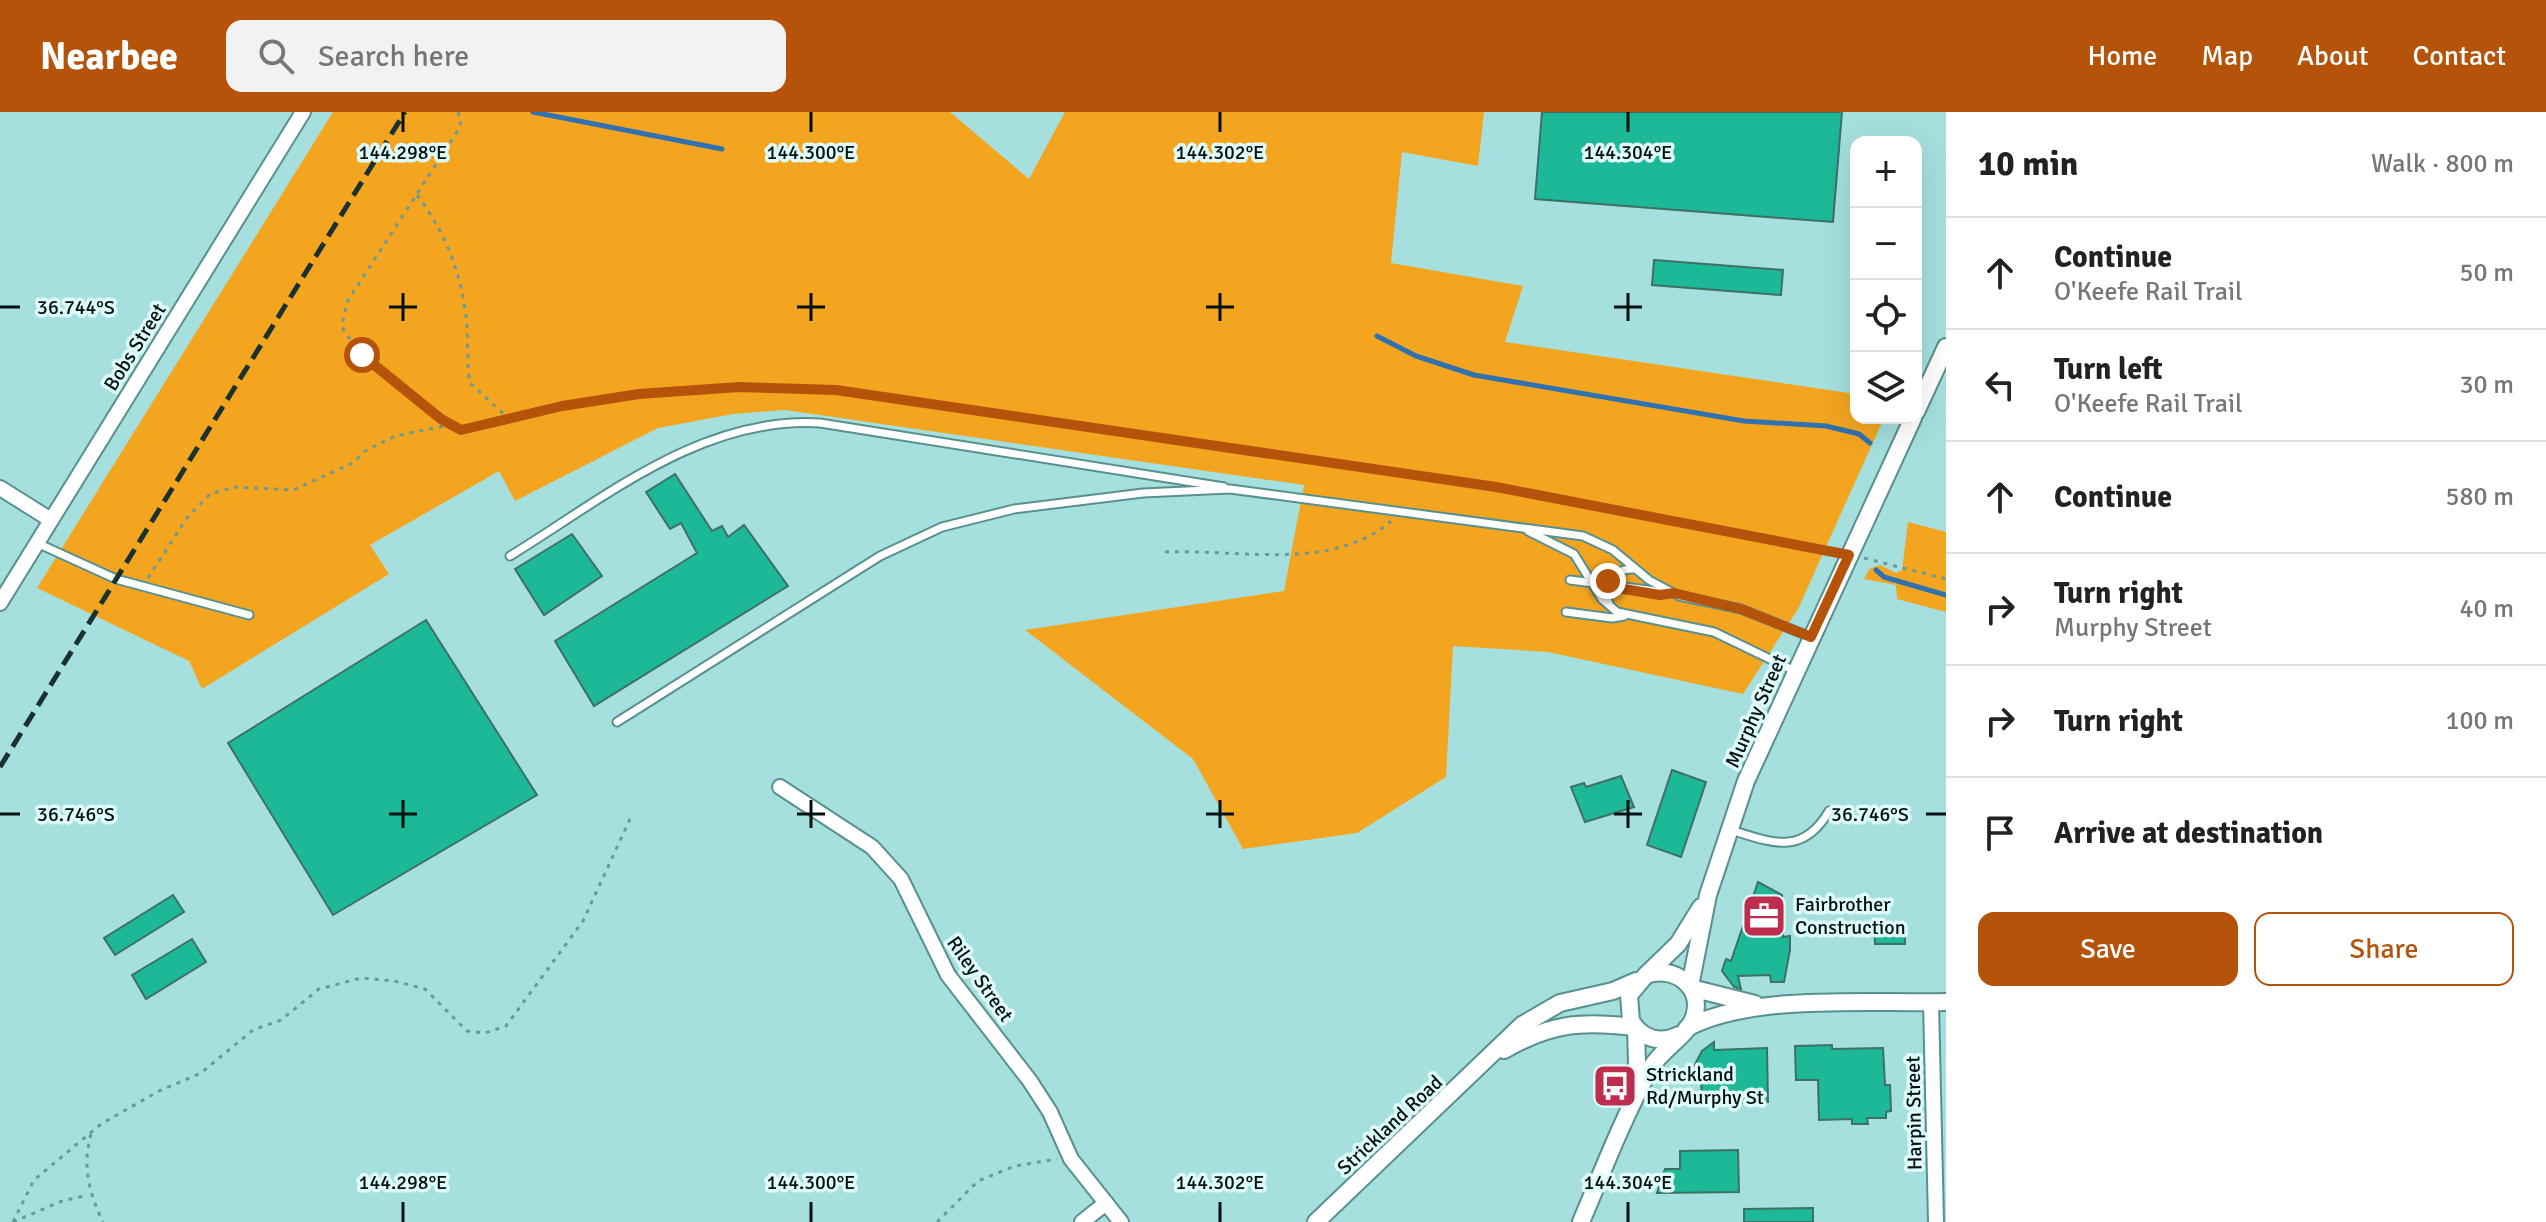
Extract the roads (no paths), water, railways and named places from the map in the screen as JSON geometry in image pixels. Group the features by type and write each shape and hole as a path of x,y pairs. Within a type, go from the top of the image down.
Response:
{"street":[{"name":"Bobs Street","path":"0,603 303,112"},
{"path":"1922,399 1946,348"},
{"name":"Murphy Street","path":"1690,987 1708,895 1746,781 1910,424"},
{"path":"0,488 51,520"},
{"name":"Riley Street","path":"780,787 872,847 894,870 948,975 1035,1088 1071,1159 1121,1222"},
{"name":"Murphy Street","path":"1643,977 1678,944 1708,895"},
{"path":"1626,1114 1636,1071 1635,1028 1627,1001 1643,977 1670,973 1690,987 1769,1007"},
{"name":"Strickland Road","path":"1316,1222 1522,1025 1544,1011 1574,999 1622,988 1643,977"},
{"path":"1581,1222 1626,1114 1656,1060 1683,1032 1696,1009 1690,987"},
{"path":"1635,1028 1656,1040 1683,1032 1716,1016 1769,1007 1938,1002"},
{"name":"Harpin Street","path":"1936,1222 1938,1002"},
{"name":"Strickland Road","path":"1492,1057 1544,1030 1571,1023 1635,1028"},
{"path":"1082,1222 1106,1203"}],"lane":[{"path":"510,556 675,455 721,435 771,423 835,425 1230,489 1403,510 1590,538 1613,550 1635,569 1674,593 1753,612 1811,637"},
{"path":"617,722 862,567 942,527 1038,505 1143,493 1230,489"},
{"path":"1523,529 1574,554 1613,609 1626,616 1714,632 1795,671"},
{"path":"37,543 81,565 142,588 249,615"},
{"path":"1613,609 1607,599 1606,586 1617,571 1635,569"},
{"path":"1570,580 1660,595 1674,593"},
{"path":"1566,612 1612,618 1626,616"},
{"path":"1729,829 1767,841 1789,843 1809,837 1829,811"}],"waterway":[{"path":"533,112 722,149"},
{"path":"1377,336 1416,356 1474,375 1744,421 1826,426 1859,434 1870,443"},
{"path":"1876,570 1884,577 1946,595"}],"railway":[{"path":"0,767 405,112"}],"place":[{"name":"Fairbrother Construction","path":"1764,916"},
{"name":"Strickland Rd/Murphy St","path":"1615,1086"}]}
